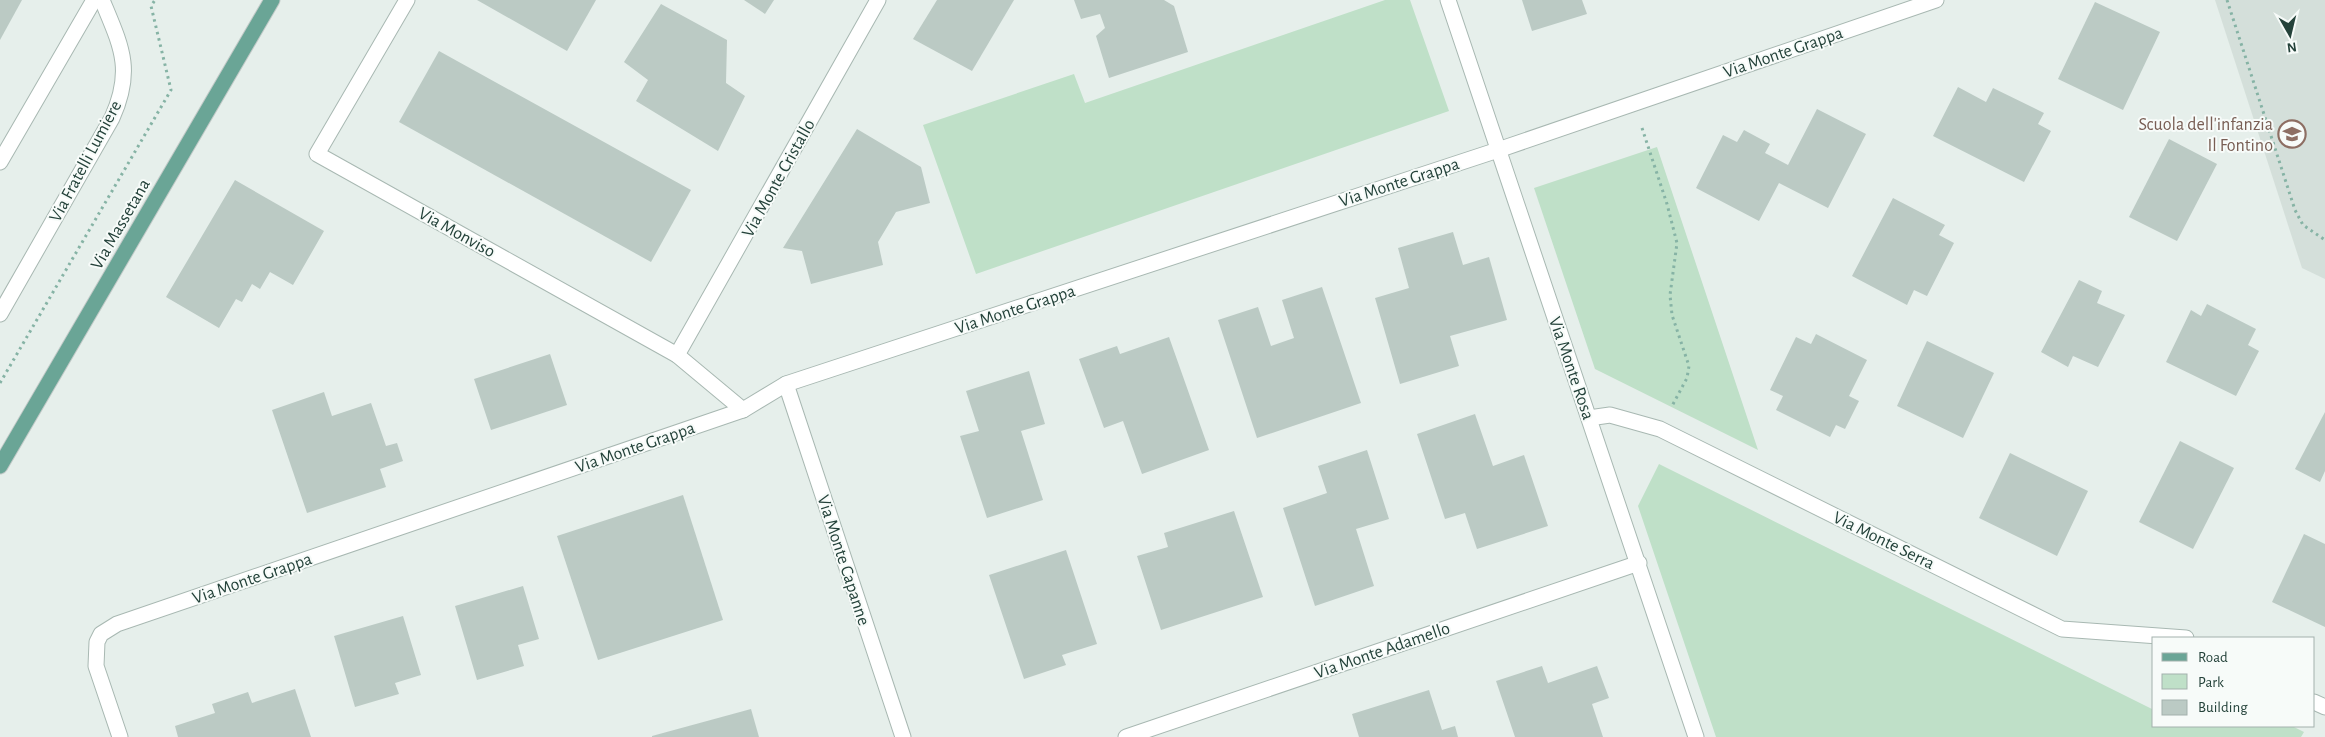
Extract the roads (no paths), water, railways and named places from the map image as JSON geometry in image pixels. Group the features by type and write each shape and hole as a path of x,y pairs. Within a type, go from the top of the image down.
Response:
{"main road":[{"name":"Via Massetana","path":"0,466 272,0"}],"street":[{"path":"0,162 94,0"},
{"name":"Via Fratelli Lumiere","path":"0,314 112,118 120,99 125,73 124,60 102,0"},
{"name":"Via Monviso","path":"407,0 317,154 677,355 743,410"},
{"name":"Via Monte Cristallo","path":"677,355 878,0"},
{"name":"Via Monte Rosa","path":"1448,0 1696,737"},
{"name":"Via Monte Grappa","path":"120,737 96,666 97,642 101,634 117,624 743,410 786,384 1498,150 1936,0"},
{"name":"Via Monte Capanne","path":"786,384 903,737"},
{"name":"Via Monte Serra","path":"1589,418 1610,415 1630,419 1660,429 2062,629 2184,637"},
{"name":"Via Monte Adamello","path":"1126,737 1639,563"}],"place":[{"name":"Scuola dell'infanzia Il Fontino","path":"2292,134"}]}
